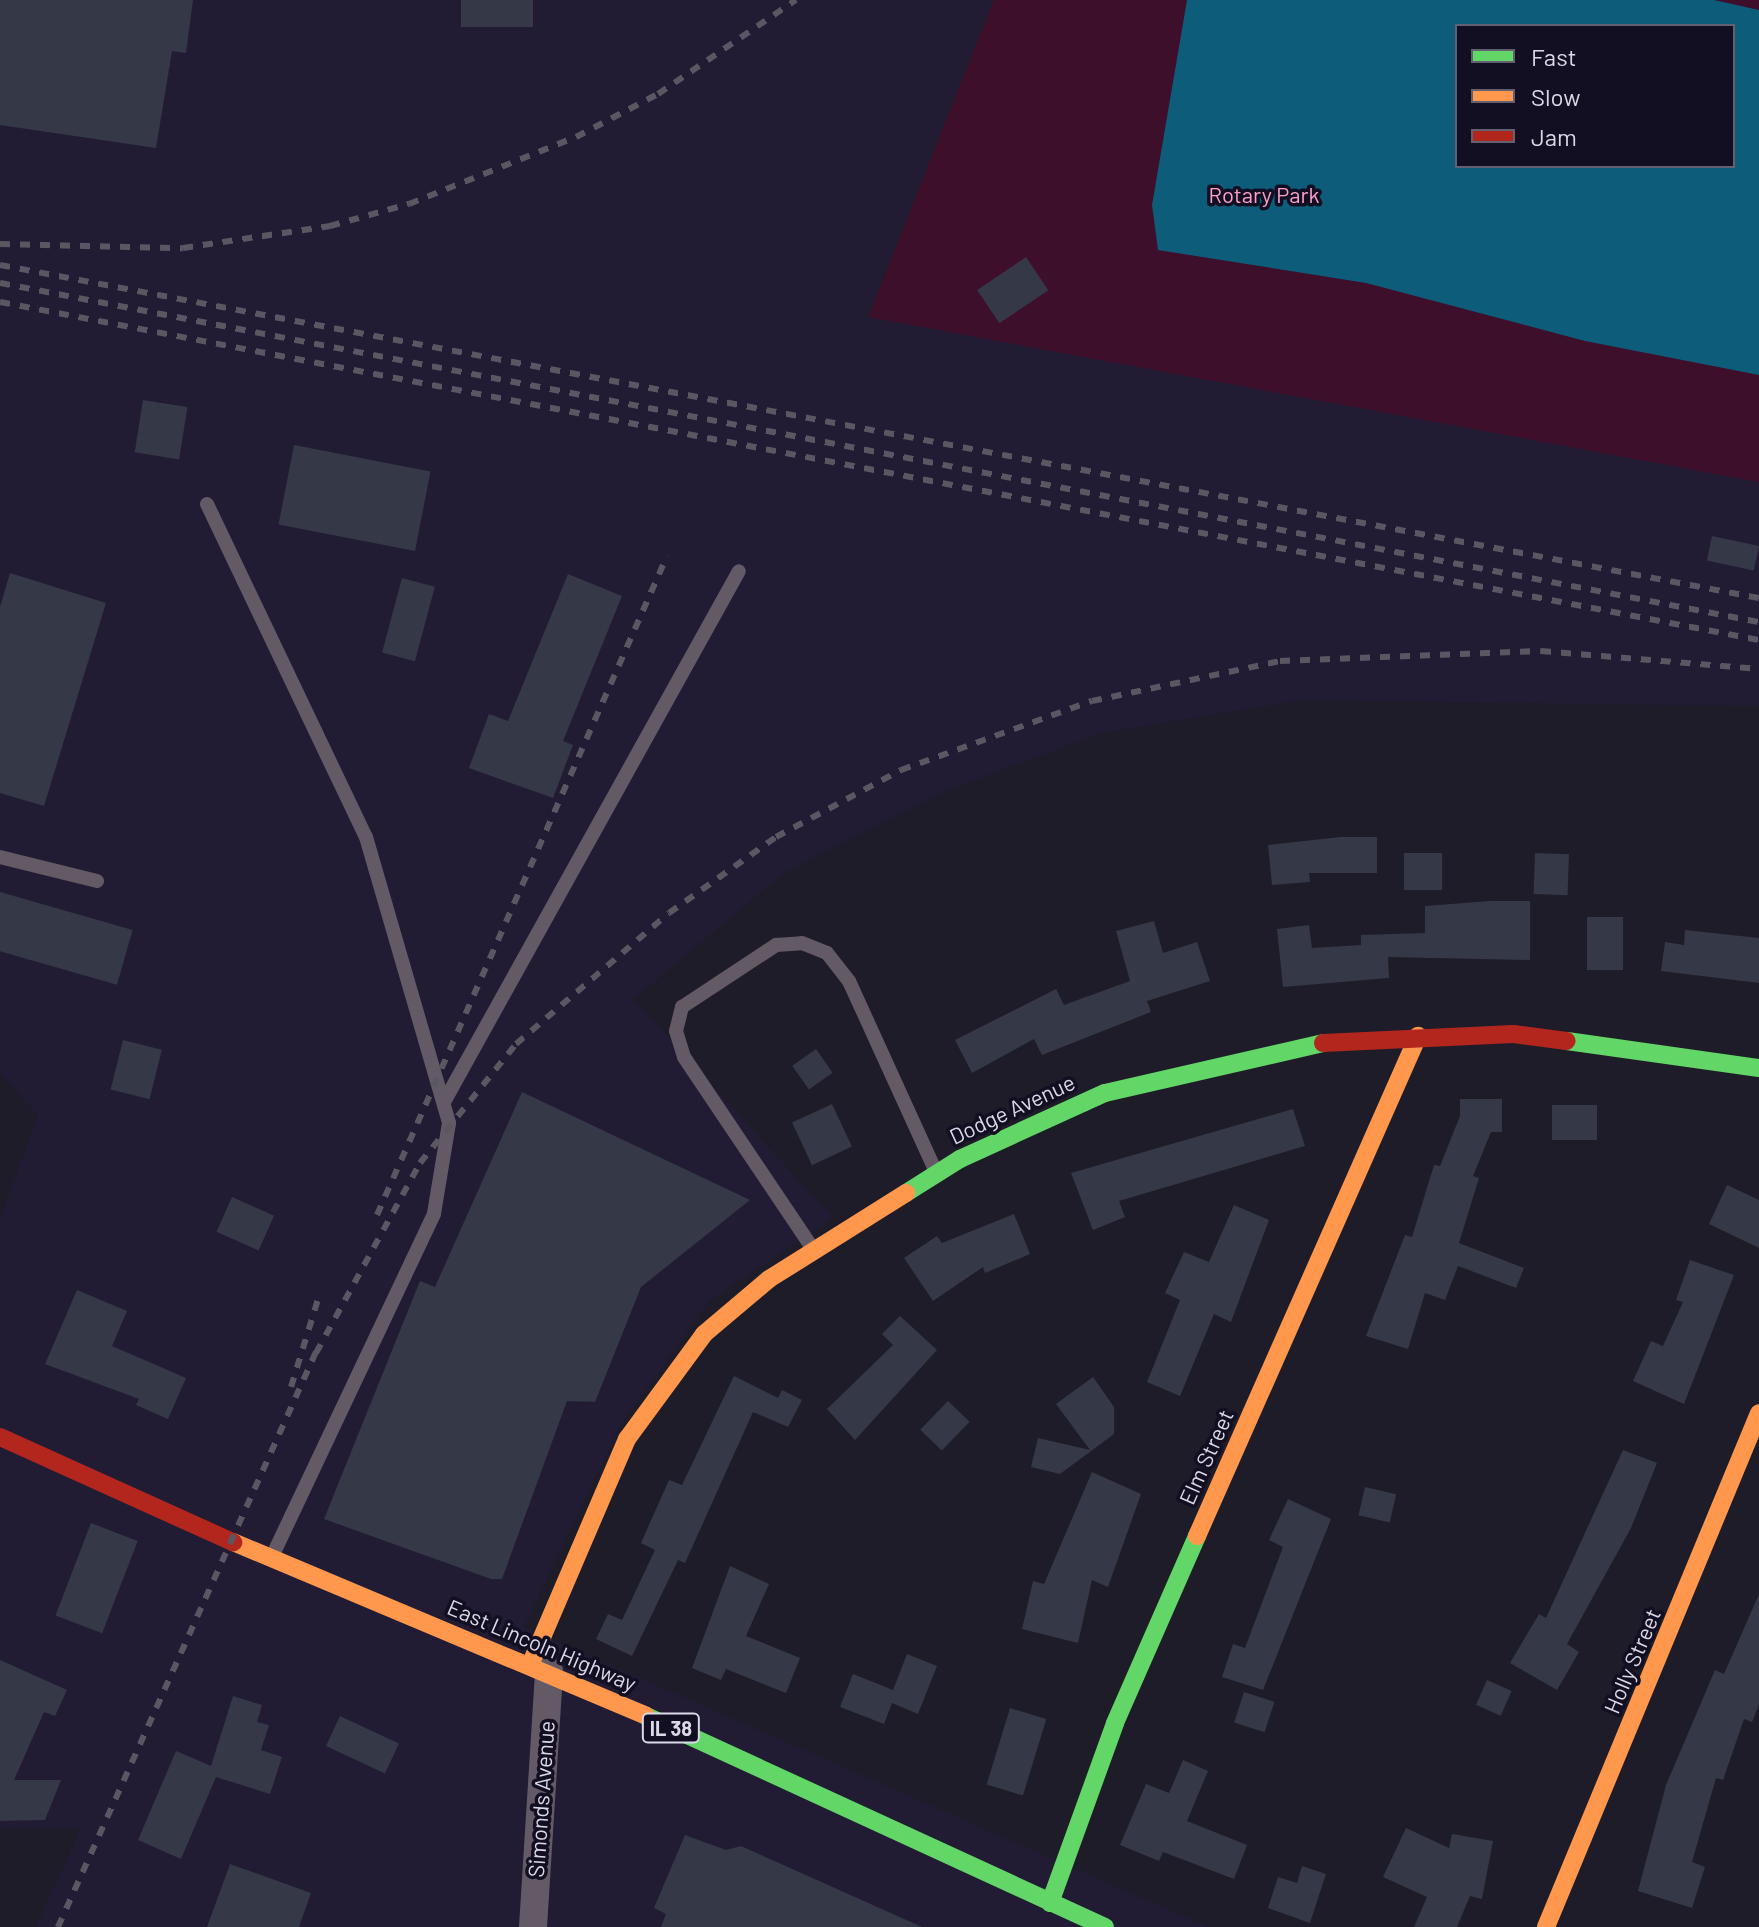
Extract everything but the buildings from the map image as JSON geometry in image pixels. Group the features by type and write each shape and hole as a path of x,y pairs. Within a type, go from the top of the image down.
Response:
{"street":[{"name":"Dodge Avenue","path":"540,1668 627,1439 648,1404 704,1334 813,1250 937,1173 1105,1093 1188,1069 1313,1044 1418,1036 1577,1039 1759,1068"},
{"name":"Elm Street","path":"1050,1903 1115,1723 1418,1036"},
{"name":"Holly Street","path":"1546,1927 1759,1413"},
{"name":"East Lincoln Highway","path":"0,1437 271,1559 540,1668 1105,1927"},
{"name":"Simonds Avenue","path":"533,1927 540,1668"}],"lane":[{"path":"207,504 366,837 444,1102 445,1170 434,1214 271,1559"},
{"path":"444,1102 739,571"},
{"path":"0,857 97,881"},
{"path":"813,1250 684,1057 676,1031 682,1007 776,945 802,943 827,953 849,981 937,1173"}],"shaded area":[{"path":"0,0 994,0 868,316 1759,479 1759,706 1301,700 1102,733 950,789 785,872 634,999 833,1218 709,1301 620,1426 524,1627 1208,1927 36,1927 81,1828 0,1828 0,1219 38,1116 0,1072"}],"green space":[{"name":"Rotary Park","path":"994,0 1759,0 1759,482 868,317"}],"water":[{"path":"1187,0 1714,0 1759,10 1759,375 1585,341 1366,283 1158,250 1152,205"}],"railway":[{"path":"0,244 183,248 330,226 409,204 576,137 658,94 796,0"},
{"path":"0,265 1759,598"},
{"path":"0,283 1759,622"},
{"path":"0,302 1759,640"},
{"path":"377,1215 667,556"},
{"path":"316,1353 420,1163 516,1044 669,913 776,837 901,770 1092,701 1280,661 1541,651 1759,669"},
{"path":"291,1387 320,1293"},
{"path":"58,1927 320,1343"}],"traffic: fast":[{"path":"1567,1041 1759,1068"},
{"path":"906,1193 960,1159 1105,1093 1323,1043"},
{"path":"1050,1903 1115,1723 1197,1536"},
{"path":"646,1716 1105,1927"}],"traffic: slow":[{"path":"1197,1536 1418,1036"},
{"path":"531,1663 627,1439 704,1334 769,1279 906,1193"},
{"path":"1546,1927 1759,1413"},
{"path":"233,1542 646,1716"}],"traffic: jam":[{"path":"1323,1043 1513,1034 1567,1041"},
{"path":"0,1437 233,1542"}]}
